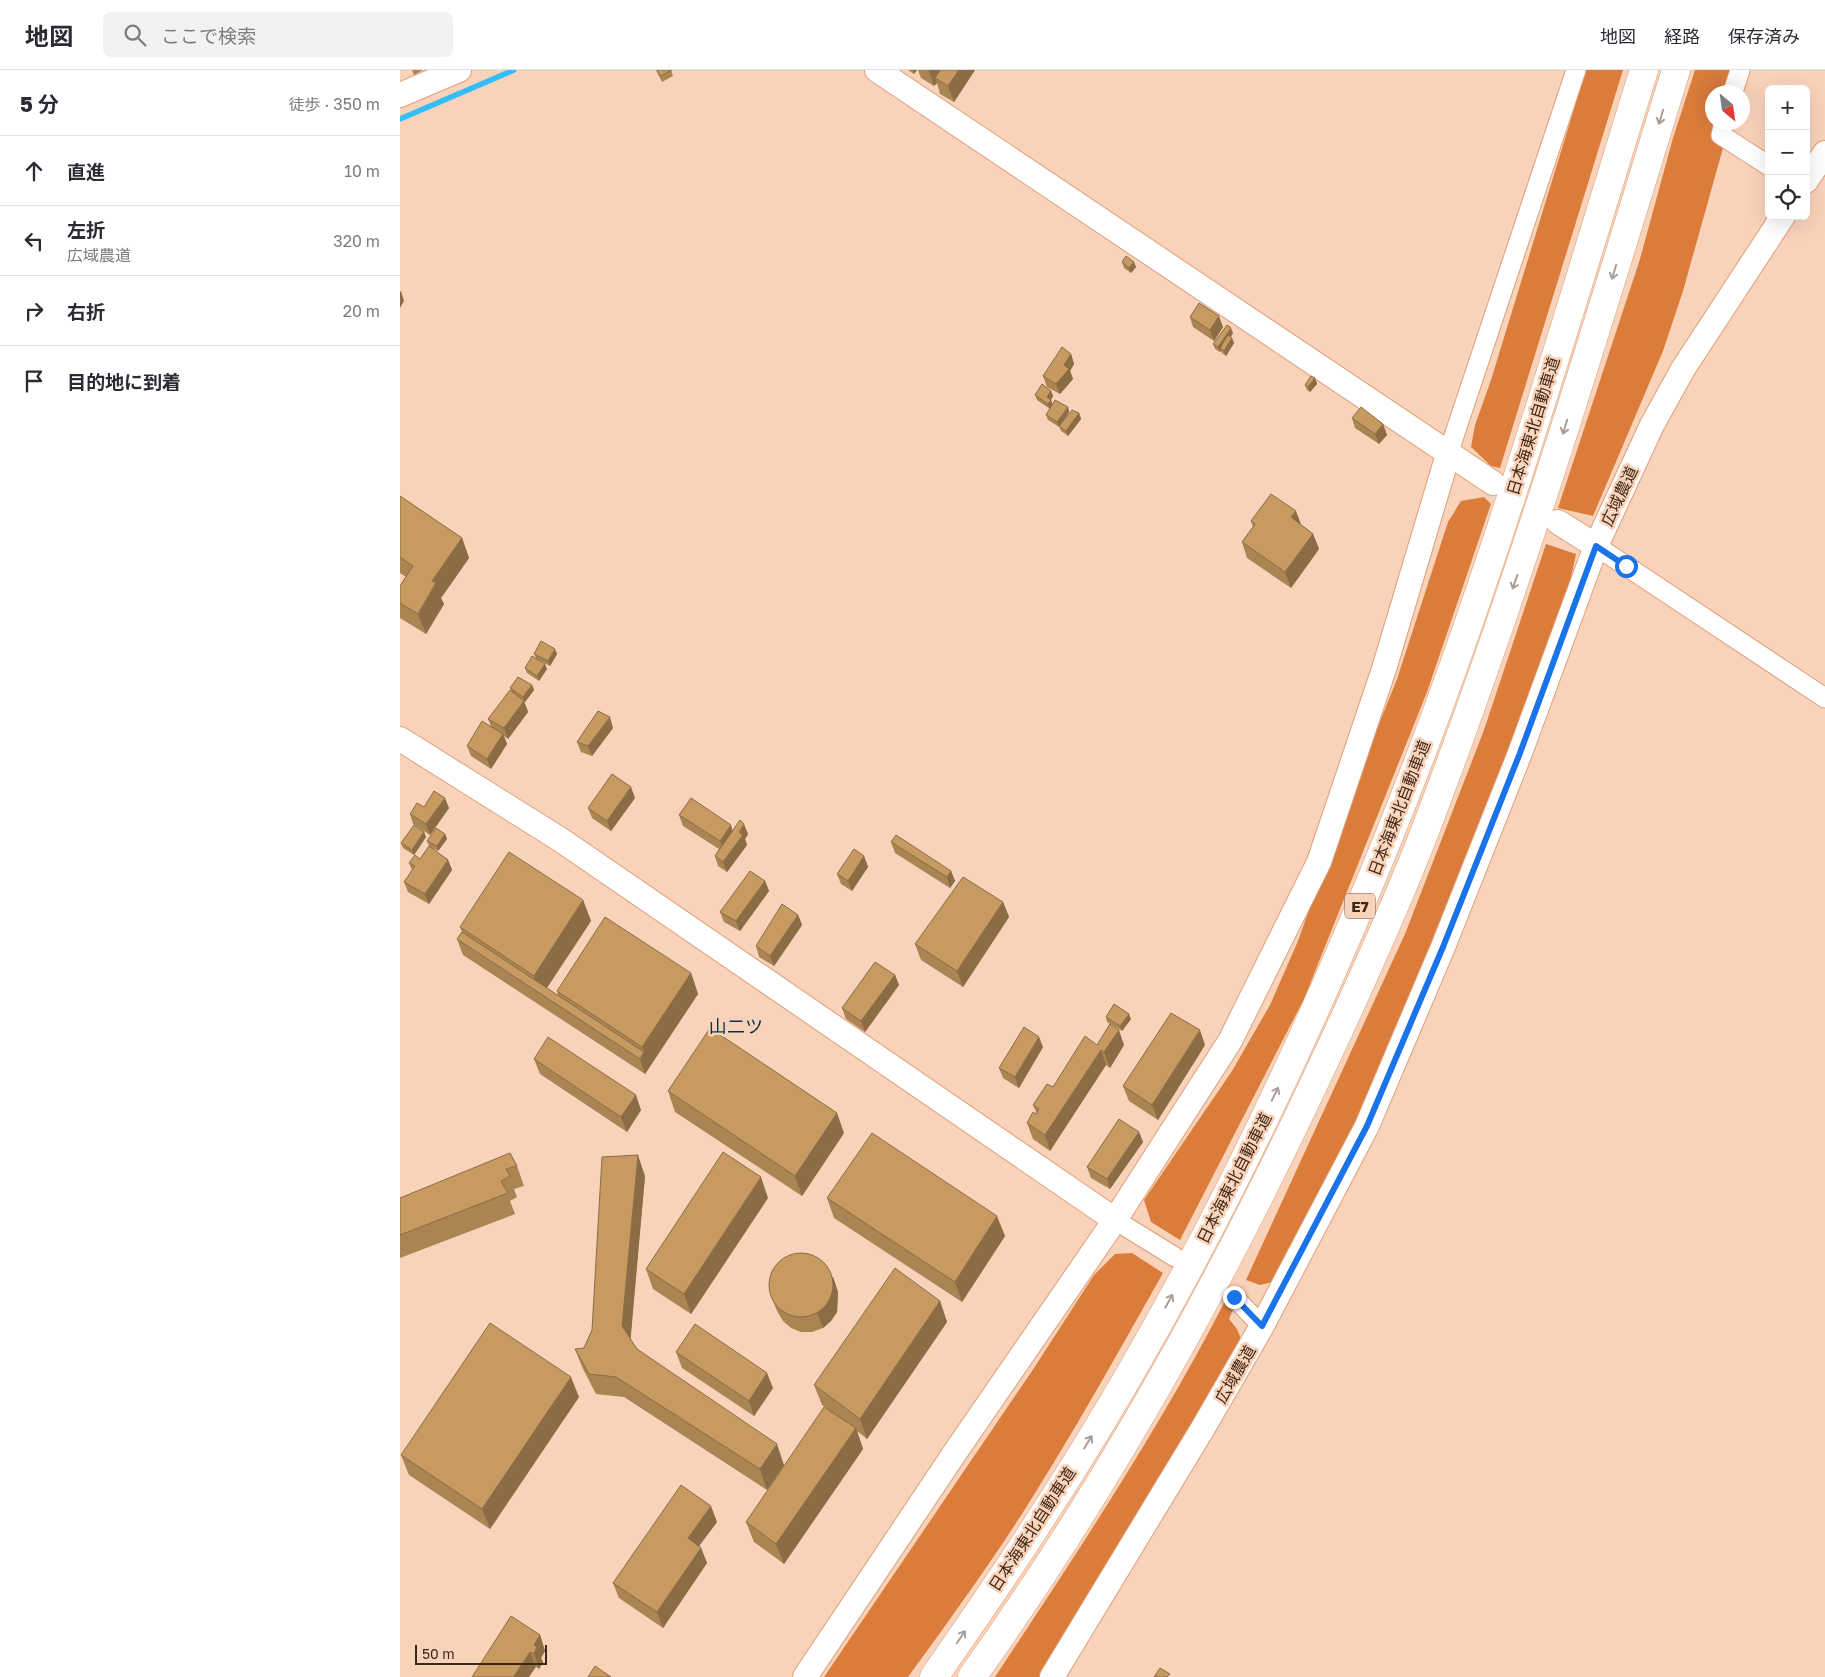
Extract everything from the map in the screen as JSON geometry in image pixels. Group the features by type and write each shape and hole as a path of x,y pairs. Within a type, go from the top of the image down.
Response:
{"highway":[{"name":"日本海東北自動車道","path":"934,1677 1040,1520 1132,1368 1195,1255 1302,1039 1390,835 1443,694 1516,479 1644,70"},
{"name":"日本海東北自動車道","path":"972,1677 1070,1529 1156,1388 1221,1272 1273,1171 1372,957 1418,848 1506,607 1546,490 1676,70"}],"street":[{"path":"400,95 459,70"},
{"path":"877,70 1493,482"},
{"path":"805,1677 956,1451 1115,1220 1230,1041 1319,862 1384,669 1449,451 1576,70"},
{"path":"1736,85 1740,70"},
{"path":"1722,130 1721,135 1765,163"},
{"path":"1810,175 1825,153"},
{"name":"広域農道","path":"1052,1677 1203,1428 1262,1326 1371,1117 1443,947 1516,762 1596,546 1652,425 1683,369 1780,220"},
{"path":"1558,522 1825,698"},
{"path":"400,739 561,840 1115,1220 1175,1257"},
{"path":"1234,1297 1262,1326"}],"shaded area":[{"path":"1586,70 1623,70 1500,468 1491,466 1471,447 1475,425 1491,380"},
{"path":"1695,70 1745,70 1740,85 1705,85 1705,130 1728,130 1683,291 1663,351 1593,516 1558,508 1640,259 1673,138"},
{"path":"1484,497 1491,504 1427,692 1304,999 1180,1240 1151,1222 1144,1200 1232,1071 1270,1005 1298,941 1344,812 1397,679 1448,522 1461,501"},
{"path":"1546,544 1576,554 1559,634 1427,974 1280,1280 1260,1285 1246,1280 1405,934 1484,730"},
{"path":"1132,1253 1163,1273 1080,1419 1027,1506 984,1571 908,1677 824,1677 1034,1368 1094,1275 1115,1254"},
{"path":"1225,1301 1234,1307 1229,1319 1237,1329 1244,1346 1045,1677 995,1677 1086,1539 1144,1445"}],"building":[{"path":"657,70 672,70 660,76"},
{"path":"940,70 959,70 948,86 935,78"},
{"path":"1126,256 1134,262 1129,268 1122,262"},
{"path":"1199,303 1219,316 1210,330 1190,317"},
{"path":"1227,325 1231,328 1218,347 1213,344"},
{"path":"1228,335 1232,338 1224,351 1220,348"},
{"path":"1062,347 1071,354 1064,365 1069,369 1056,384 1043,376"},
{"path":"1311,376 1315,378 1308,387 1305,385"},
{"path":"1042,384 1051,391 1047,397 1051,400 1048,404 1035,395"},
{"path":"1055,400 1068,407 1057,422 1046,415"},
{"path":"1361,407 1383,424 1375,434 1352,418"},
{"path":"1072,410 1079,413 1066,431 1059,426"},
{"path":"1271,494 1296,511 1291,517 1313,534 1285,572 1242,542 1255,524 1251,521"},
{"path":"400,496 462,538 432,581 436,583 418,614 400,603 400,586 413,566 400,557"},
{"path":"541,641 555,649 548,661 534,654"},
{"path":"532,656 545,664 537,676 525,668"},
{"path":"518,677 532,685 523,697 510,688"},
{"path":"510,690 524,701 504,728 488,719"},
{"path":"598,711 610,717 588,746 577,742"},
{"path":"482,721 503,734 487,759 467,746"},
{"path":"612,774 631,787 607,821 588,808"},
{"path":"434,791 445,798 426,824 410,814 417,803 424,807"},
{"path":"691,798 731,825 720,841 679,815"},
{"path":"740,820 744,824 739,832 743,835 723,862 715,856"},
{"path":"414,825 424,832 412,850 401,843"},
{"path":"436,828 445,834 437,846 427,841"},
{"path":"896,835 951,871 947,877 891,842"},
{"path":"429,846 448,860 425,894 404,882 415,866 409,863 415,855 420,859"},
{"path":"854,849 864,856 848,881 837,874"},
{"path":"509,852 583,900 534,976 460,927"},
{"path":"750,871 765,881 736,921 720,912"},
{"path":"963,877 1003,902 957,971 915,944"},
{"path":"782,904 798,915 770,956 756,946"},
{"path":"605,917 691,973 642,1047 557,991"},
{"path":"462,932 644,1052 640,1059 457,939"},
{"path":"875,962 895,975 861,1021 842,1008"},
{"path":"1114,1004 1129,1014 1120,1026 1106,1017"},
{"path":"1171,1013 1200,1030 1152,1105 1123,1086"},
{"path":"1110,1024 1119,1030 1104,1052 1101,1050 1045,1135 1027,1123 1033,1112 1036,1114 1039,1109 1033,1105 1047,1084 1053,1087 1085,1036 1097,1045"},
{"path":"1024,1027 1039,1037 1015,1077 999,1068"},
{"path":"710,1028 837,1113 795,1176 668,1091"},
{"path":"548,1037 636,1095 621,1117 534,1059"},
{"path":"1119,1119 1139,1132 1107,1179 1087,1167"},
{"path":"872,1133 997,1216 955,1282 827,1198"},
{"path":"723,1152 761,1177 684,1294 646,1269"},
{"path":"510,1153 517,1166 506,1169 510,1176 501,1181 508,1193 400,1235 400,1198"},
{"path":"638,1155 622,1326 637,1349 777,1444 760,1469 616,1377 589,1374 575,1349 584,1348 592,1330 602,1157"},
{"path":"801,1253 819,1259 827,1267 833,1285 827,1303 819,1311 801,1317 783,1311 775,1303 769,1285 775,1267 783,1259"},
{"path":"895,1268 940,1301 860,1419 814,1385"},
{"path":"490,1323 571,1377 482,1509 401,1455"},
{"path":"695,1324 767,1373 749,1401 676,1352"},
{"path":"824,1407 856,1428 776,1544 746,1522"},
{"path":"681,1485 711,1506 688,1538 701,1548 657,1612 613,1583"},
{"path":"511,1616 540,1635 534,1645 537,1647 534,1654 530,1652 514,1676 516,1677 472,1677"},
{"path":"595,1666 611,1677 588,1677"},
{"path":"1160,1668 1170,1674 1167,1677 1154,1677"}],"waterway":[{"path":"400,119 514,70"}],"district":[{"name":"山二ツ","path":"736,1026"}],"route":[{"path":"1234,1297 1262,1326 1367,1126 1443,947 1520,753 1596,546 1626,566"}]}
